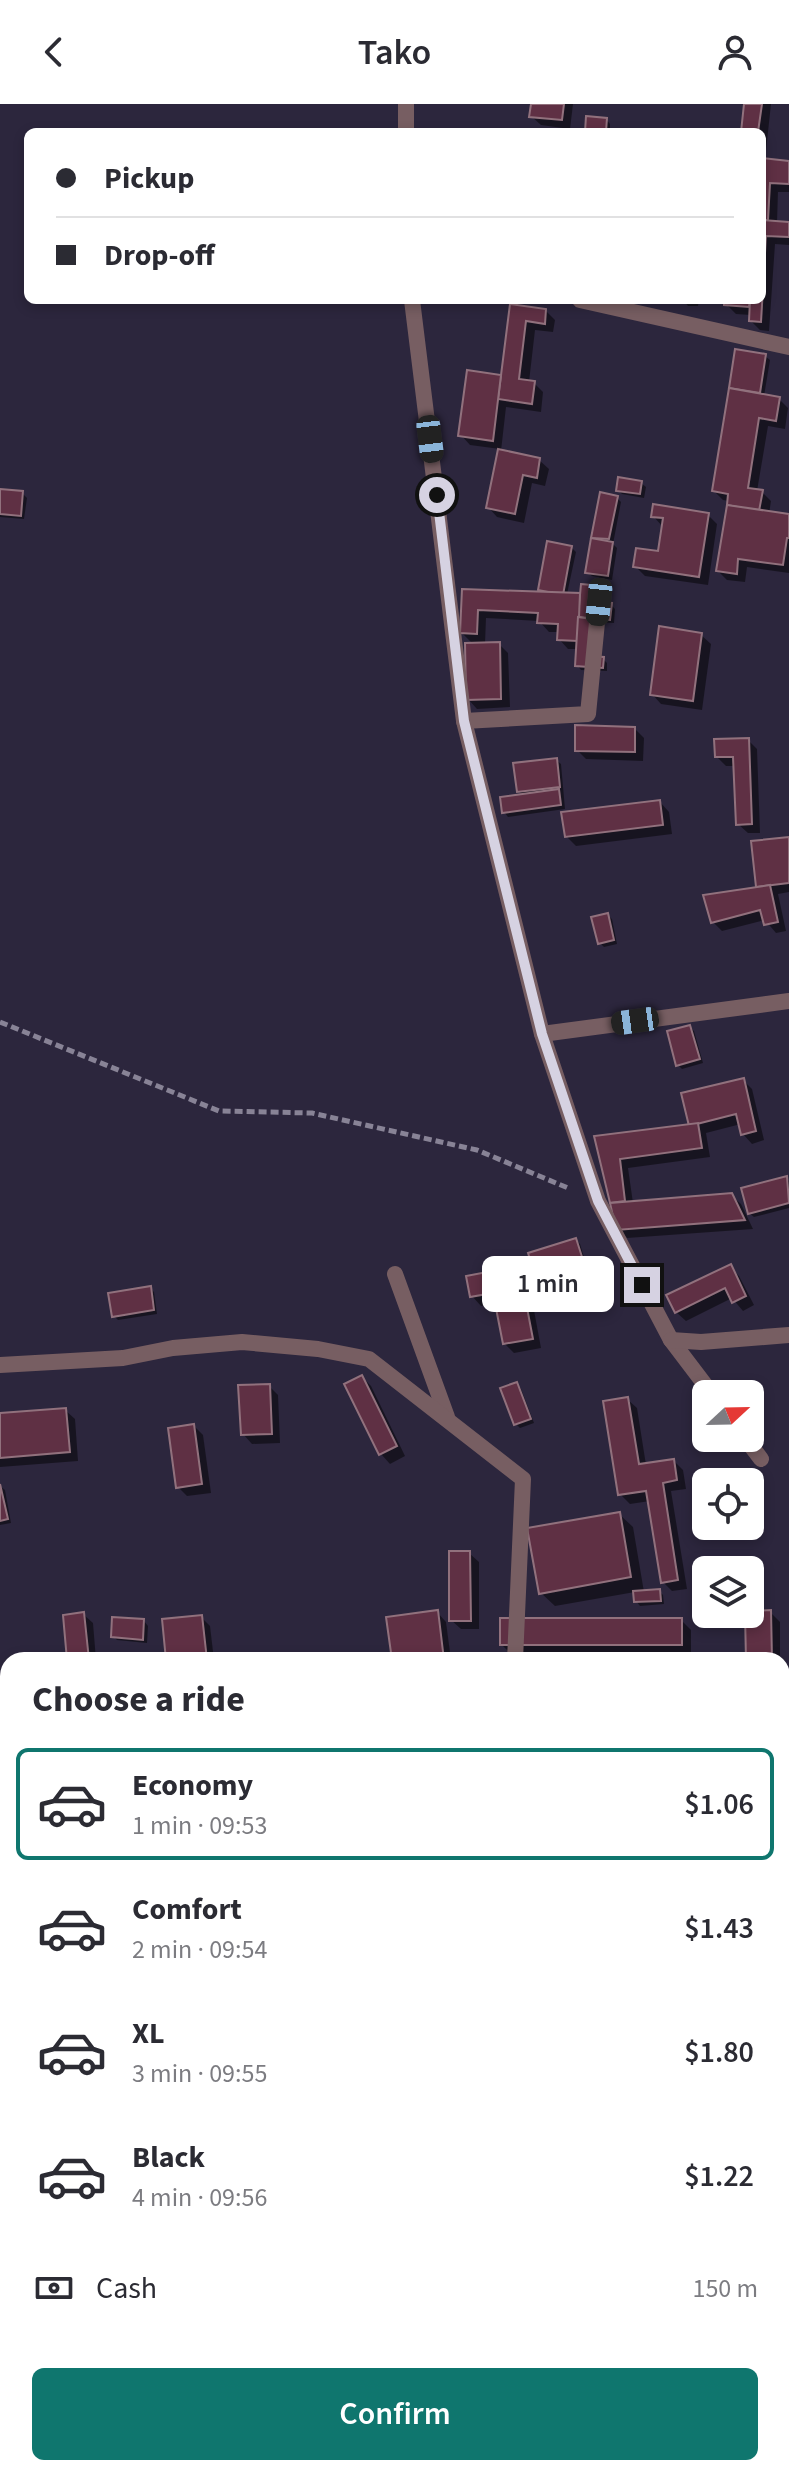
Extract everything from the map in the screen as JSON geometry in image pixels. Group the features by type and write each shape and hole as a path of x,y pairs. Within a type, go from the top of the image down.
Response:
{"street":[{"path":"406,104 406,128"},
{"path":"412,304 464,721 542,1034 598,1201 671,1340 701,1380"},
{"path":"598,304 789,347"},
{"path":"464,721 588,714 599,602"},
{"path":"542,1034 789,1001"},
{"path":"395,1274 448,1419"},
{"path":"671,1340 701,1342 789,1335"},
{"path":"0,1365 123,1358 173,1348 242,1342 318,1349 369,1359 523,1479 515,1652"},
{"path":"756,1452 761,1459"}],"path":[{"path":"0,1022 219,1111 312,1113 477,1150 598,1201"}],"building":[{"path":"531,104 564,104 562,120 529,117"},
{"path":"744,104 762,104 759,128 741,128"},
{"path":"586,116 607,118 606,128 585,128"},
{"path":"766,158 789,161 789,184 770,183 768,220"},
{"path":"766,220 789,222 789,237 766,236"},
{"path":"510,304 546,309 545,324 526,321 519,379 535,381 532,404 498,399"},
{"path":"724,304 749,304 749,307"},
{"path":"750,304 762,304 761,322 749,321"},
{"path":"735,349 766,354 760,393 729,388"},
{"path":"467,370 501,375 493,441 458,436"},
{"path":"729,388 780,397 776,421 759,418 748,488 763,490 759,511 727,505 728,494 712,491"},
{"path":"498,449 540,458 537,478 523,475 515,514 486,508"},
{"path":"618,477 642,481 640,494 616,491"},
{"path":"0,489 23,491 21,516 0,514"},
{"path":"600,492 618,496 609,539 591,538"},
{"path":"653,504 709,513 699,577 633,567 636,548 658,551 663,518 651,517"},
{"path":"727,505 789,514 789,538 783,565 738,559 737,574 716,571"},
{"path":"591,538 613,542 608,576 585,573"},
{"path":"547,541 572,546 563,595 538,590"},
{"path":"581,584 602,586 600,602 612,603 610,620 578,617"},
{"path":"462,589 580,593 578,641 557,640 558,624 537,623 538,613 478,610 477,634 460,633"},
{"path":"578,617 592,619 589,656 604,657 603,668 575,666"},
{"path":"659,626 702,633 693,701 650,695"},
{"path":"500,642 501,699 466,700 465,643"},
{"path":"575,725 635,727 635,752 575,751"},
{"path":"749,738 752,824 736,825 733,757 715,757 714,739"},
{"path":"557,758 560,787 517,792 513,763"},
{"path":"559,789 561,805 502,813 500,797"},
{"path":"660,800 663,825 565,837 561,812"},
{"path":"789,837 789,883 756,887 751,841"},
{"path":"770,885 778,922 764,925 760,910 711,923 703,895"},
{"path":"608,913 614,940 598,944 591,917"},
{"path":"690,1025 700,1059 676,1066 667,1031"},
{"path":"744,1078 756,1131 741,1135 736,1114 689,1126 681,1093"},
{"path":"698,1123 702,1148 620,1159 625,1201 610,1203 594,1136"},
{"path":"787,1176 789,1203 748,1214 741,1188"},
{"path":"732,1193 745,1220 616,1230 610,1203"},
{"path":"576,1238 583,1260 535,1275 528,1253"},
{"path":"731,1264 746,1296 732,1303 725,1288 675,1313 666,1295"},
{"path":"519,1266 533,1339 503,1344 493,1293 470,1297 466,1276"},
{"path":"151,1286 154,1310 112,1317 108,1293"},
{"path":"362,1375 397,1446 379,1455 344,1384"},
{"path":"517,1382 531,1419 514,1425 500,1388"},
{"path":"270,1384 272,1434 241,1435 238,1385"},
{"path":"628,1397 639,1464 674,1459 677,1480 663,1483 678,1580 661,1583 646,1491 618,1495 603,1401"},
{"path":"66,1408 70,1452 0,1458 0,1413"},
{"path":"194,1424 202,1484 176,1488 168,1428"},
{"path":"0,1484 8,1519 0,1521"},
{"path":"620,1512 631,1577 539,1594 527,1528"},
{"path":"449,1551 470,1551 471,1621 449,1621"},
{"path":"660,1589 661,1601 634,1602 633,1591"},
{"path":"438,1610 443,1652 391,1652 386,1617"},
{"path":"764,1610 771,1610 772,1652 746,1652 745,1628 764,1628"},
{"path":"84,1612 88,1652 66,1652 63,1615"},
{"path":"202,1615 206,1652 165,1652 162,1619"},
{"path":"112,1617 144,1619 143,1640 111,1637"},
{"path":"500,1618 682,1618 682,1645 500,1645"}],"route":[{"path":"437,495 464,721 542,1034 598,1201 642,1285"}]}
